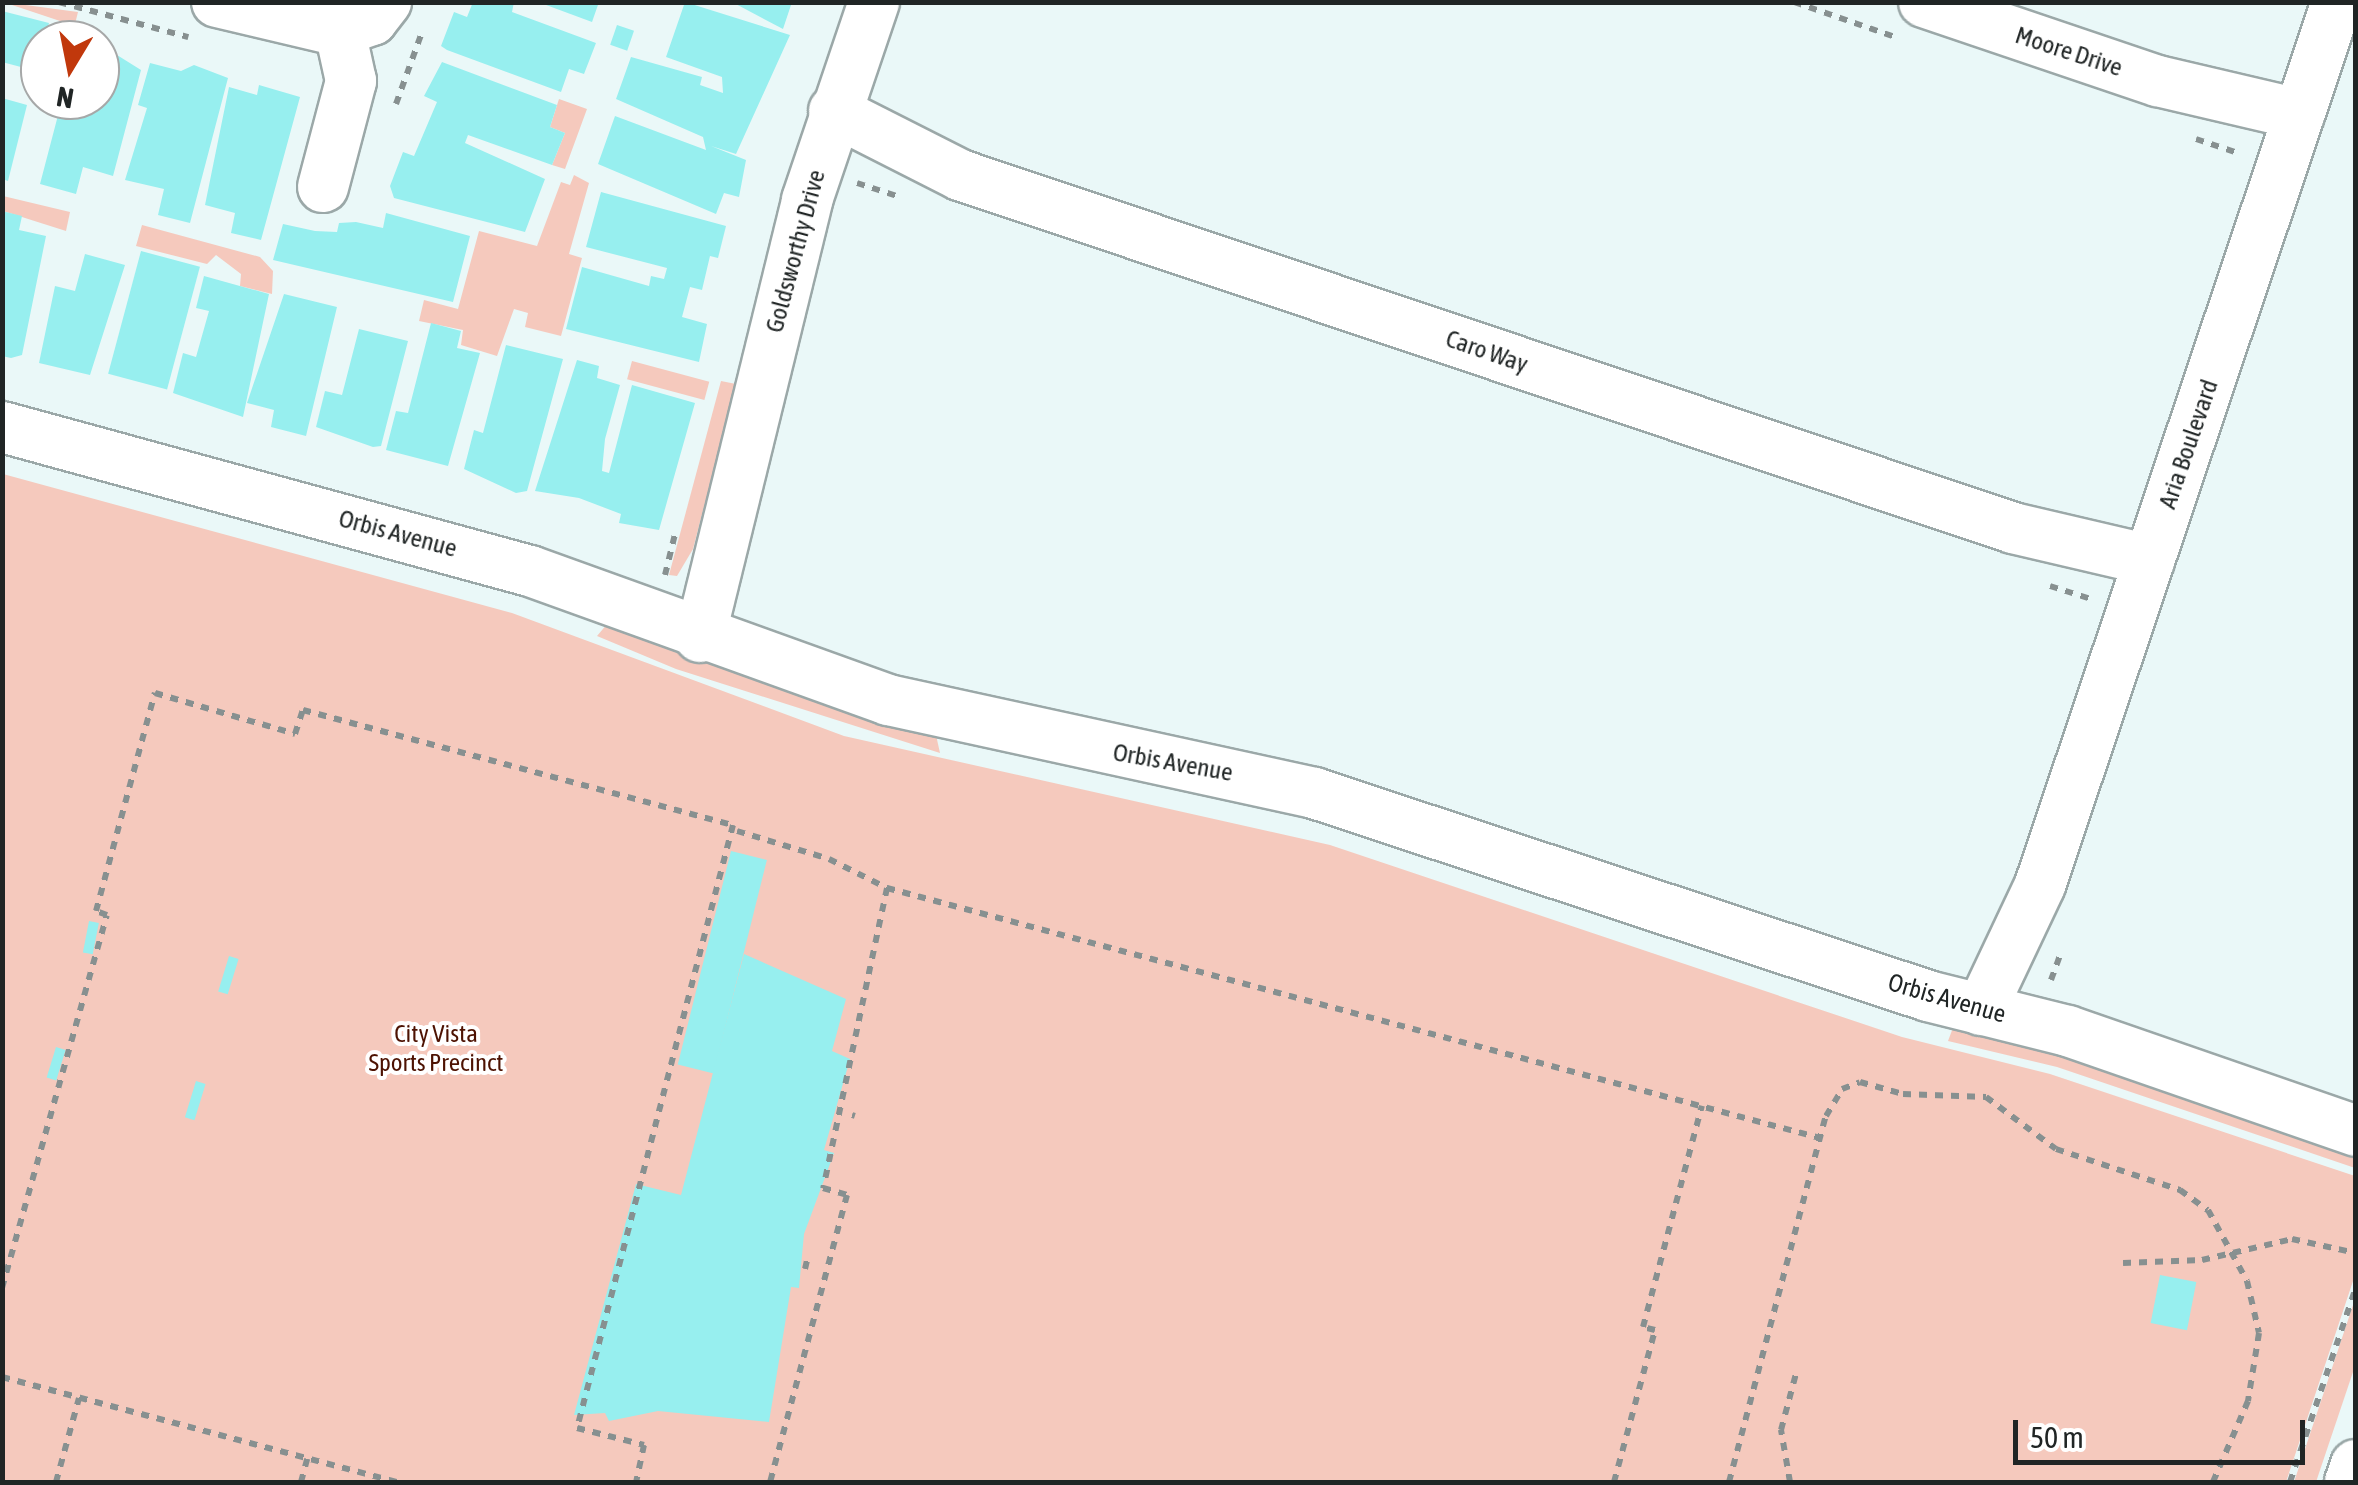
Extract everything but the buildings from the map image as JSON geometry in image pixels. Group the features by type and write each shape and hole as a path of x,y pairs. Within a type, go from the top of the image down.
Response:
{"street":[{"path":"217,2 340,32 408,6"},
{"name":"Goldsworthy Drive","path":"683,630 727,503 829,131 874,2"},
{"name":"Moore Drive","path":"1924,2 2294,128"},
{"name":"Aria Boulevard","path":"1999,1014 2127,583 2337,2"},
{"path":"323,187 351,81 340,32"},
{"name":"Caro Way","path":"829,131 2013,528 2127,583"},
{"name":"Orbis Avenue","path":"2,427 478,556 683,630 966,721 1314,793 2349,1126"},
{"path":"2350,1482 2356,1465"}],"path":[{"path":"396,104 408,6"},
{"path":"852,201 856,183 911,201"},
{"path":"2036,581 2127,583"},
{"path":"2,1288 107,915 96,911 155,693 295,734 303,710 738,831 829,859 887,888 1820,1138"},
{"path":"636,1482 644,1446 577,1428 738,831"},
{"path":"770,1482 847,1195 823,1188 887,888"},
{"path":"1729,1482 1820,1138 1836,1095 1860,1082 1903,1094 1977,1094 2056,1149 2195,1198 2232,1250 2256,1312 2259,1352 2244,1415 2213,1482"},
{"path":"1614,1482 1655,1330 1644,1326 1702,1106"},
{"path":"2123,1263 2202,1260 2292,1239 2356,1254"},
{"path":"805,1269 807,1260"},
{"path":"2290,1482 2356,1288"},
{"path":"1790,1482 1781,1430 1797,1370"},
{"path":"2,1378 397,1482"},
{"path":"56,1482 79,1398"},
{"path":"301,1482 307,1459"}],"green space":[{"path":"3,2 78,12 76,20 57,20"},
{"path":"559,99 587,109 565,169 552,165 565,133 550,127"},
{"path":"574,175 589,183 569,254 582,258 561,336 525,327 528,313 514,309 497,356 461,345 463,330 419,321 424,300 458,309 479,231 537,246 561,182 570,185"},
{"path":"3,196 70,212 66,231 3,211"},
{"path":"142,225 260,257 273,271 272,294 240,286 241,274 216,255 207,264 136,246"},
{"path":"632,361 709,382 704,400 627,379"},
{"path":"721,381 736,384 693,549 677,576 669,575"},
{"name":"City Vista Sports Precinct","path":"3,474 512,613 844,736 1330,845 1902,1037 2050,1074 2355,1176 2355,1275 2286,1482 3,1482"},
{"path":"608,623 825,704 936,735 940,753 676,669 597,636"},
{"path":"1954,1025 2056,1049 2355,1149 2355,1168 2057,1067 1948,1041"},
{"path":"2355,1299 2355,1366 2316,1482 2294,1482"}]}
